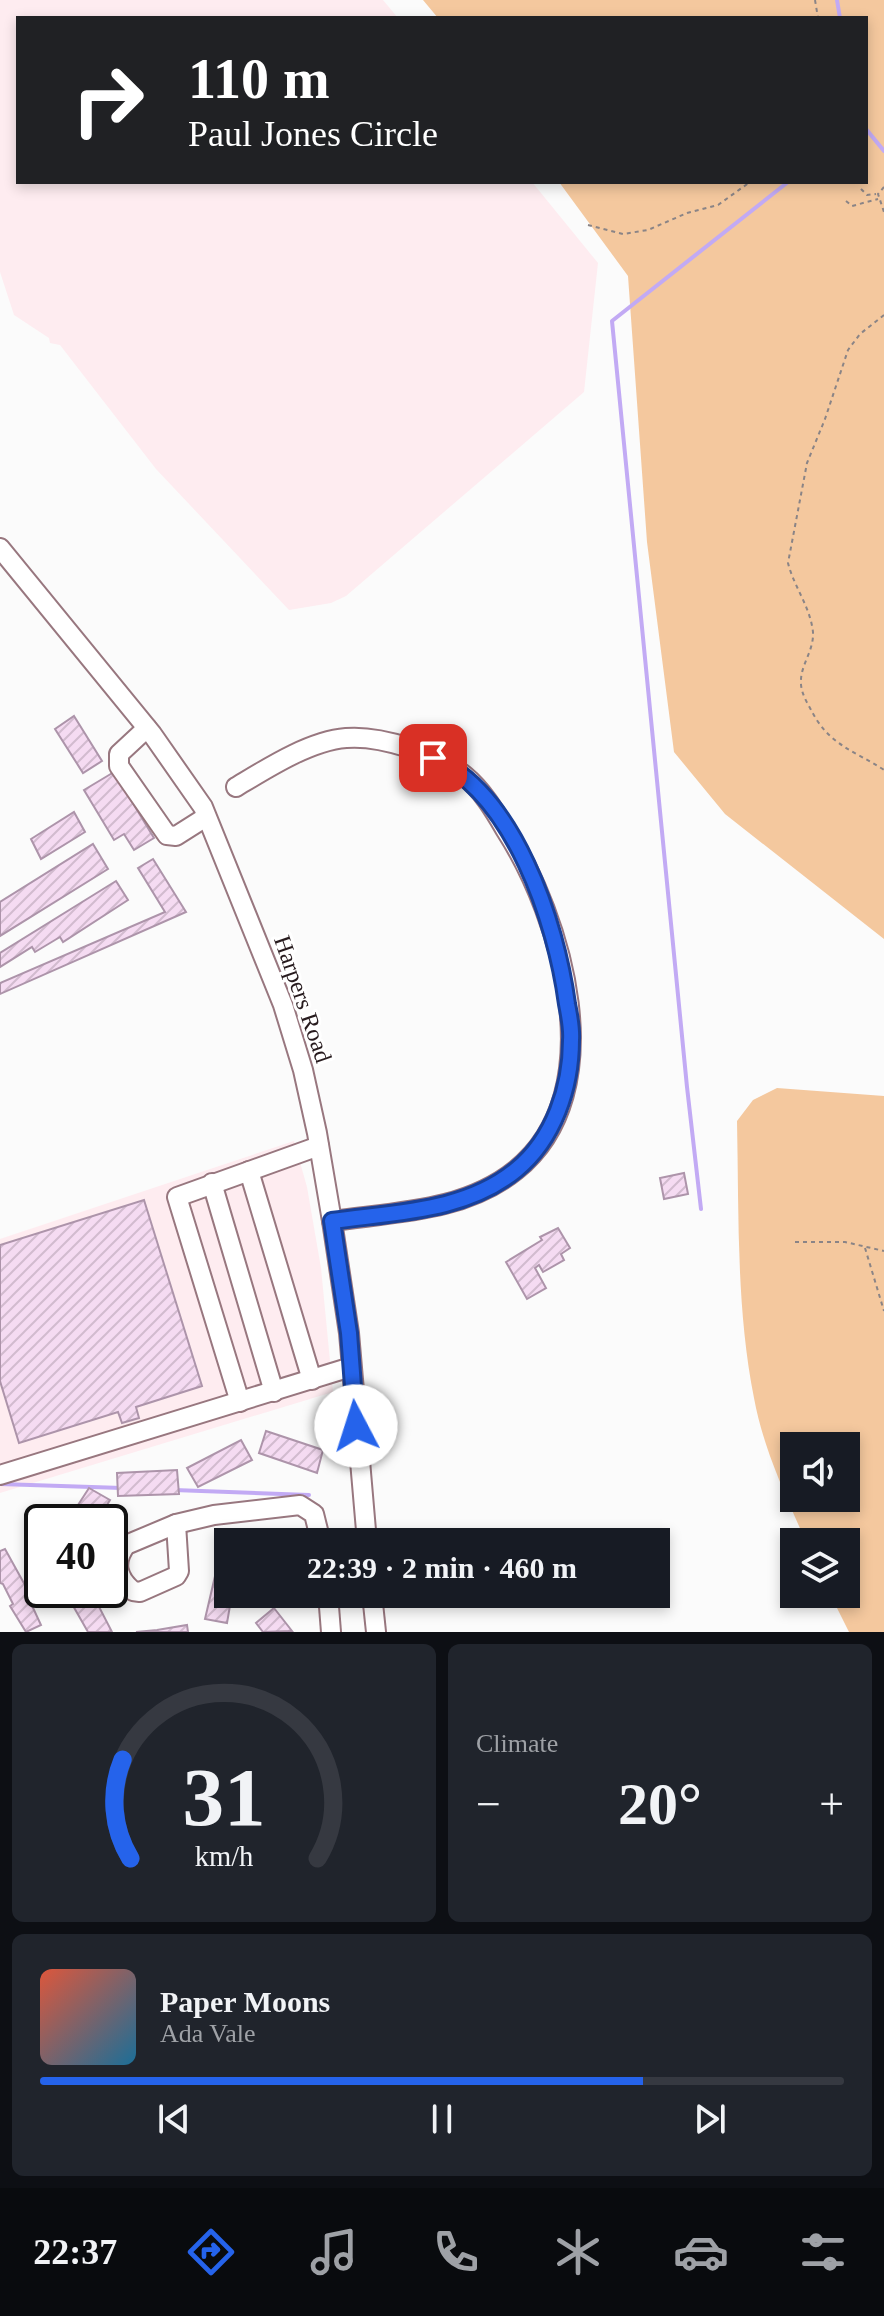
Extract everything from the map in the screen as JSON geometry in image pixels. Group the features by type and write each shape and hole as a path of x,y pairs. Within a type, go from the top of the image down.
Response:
{"street":[{"name":"Harpers Road","path":"0,548 147,728 203,807 283,1005 303,1070 332,1221 351,1367 366,1528"},
{"path":"147,728 119,754 119,766 167,835 176,836 206,817"},
{"path":"236,787 308,748 345,738 374,740 417,751 449,765 467,778 487,801 524,859 547,910 563,972 572,1038 568,1072 560,1106 546,1134 529,1157 492,1186 453,1204 332,1221"},
{"path":"240,1402 177,1197 319,1146"},
{"path":"249,1171 312,1380"},
{"path":"212,1183 274,1392"},
{"path":"0,1475 351,1367"},
{"path":"176,1524 214,1515 300,1505 314,1514 318,1528"},
{"path":"329,1608 331,1632"},
{"path":"373,1608 376,1632"}],"path":[{"path":"588,225 623,234 639,232 687,213 718,205 747,184"},
{"path":"884,187 878,194 884,212"},
{"path":"861,189 867,195 878,194"},
{"path":"846,201 852,206 878,199"},
{"path":"884,315 860,334 848,350 807,463 788,563 791,576 805,600 813,634 812,647 801,676 804,698 824,732 838,745 884,770"},
{"path":"795,1242 845,1242 884,1251"},
{"path":"865,1247 884,1311"}],"shaded area":[{"path":"0,0 383,0 396,16 16,16 16,184 534,184 598,263 584,392 346,596 331,603 289,610 156,469 60,345 50,343 49,338 14,315 0,272"},
{"path":"423,0 884,0 884,939 725,814 674,752 647,542 628,276 560,184 868,184 868,16 436,16"},
{"path":"777,1088 884,1096 884,1632 849,1632 837,1608 860,1608 860,1528 800,1528 793,1512 860,1512 860,1432 780,1432 780,1481 763,1435 748,1364 741,1295 737,1121 753,1100"},
{"path":"294,1141 307,1187 321,1268 333,1392 0,1493 0,1239"}],"building":[{"path":"74,716 102,761 83,773 55,729"},
{"path":"114,772 154,838 134,850 124,834 114,840 84,790"},
{"path":"74,812 85,832 41,859 31,839"},
{"path":"93,844 108,869 0,936 0,902"},
{"path":"153,859 186,912 0,994 0,983 165,912 138,868"},
{"path":"116,881 128,900 63,942 60,937 35,952 32,947 0,967 0,953"},
{"path":"684,1173 688,1194 664,1199 660,1178"},
{"path":"144,1200 202,1386 136,1407 139,1418 122,1423 118,1412 19,1443 0,1381 0,1245"},
{"path":"558,1228 570,1248 561,1254 564,1260 543,1272 539,1265 535,1268 546,1288 527,1299 506,1262"},
{"path":"266,1431 323,1450 317,1473 259,1453"},
{"path":"241,1440 252,1460 198,1487 187,1468"},
{"path":"177,1470 179,1494 118,1496 117,1473"},
{"path":"89,1488 110,1500 107,1504 79,1504"},
{"path":"5,1549 24,1583 24,1608 33,1608 41,1625 26,1632 0,1583 0,1551"},
{"path":"214,1580 214,1608 230,1608 227,1623 205,1619"},
{"path":"74,1608 100,1608 112,1632 88,1632"},
{"path":"274,1608 292,1631 263,1632 256,1623"},
{"path":"187,1625 188,1632 136,1632 157,1630"}],"waterway":[{"path":"837,0 840,16"},
{"path":"868,131 884,151"},
{"path":"701,1209 612,321 785,184"},
{"path":"0,1484 122,1488"},
{"path":"174,1490 309,1495"}],"route":[{"path":"356,1426 349,1333 332,1221 453,1204 492,1186 516,1170 546,1134 560,1106 572,1038 563,972 547,910 524,859 487,801 467,778 433,758"}]}
